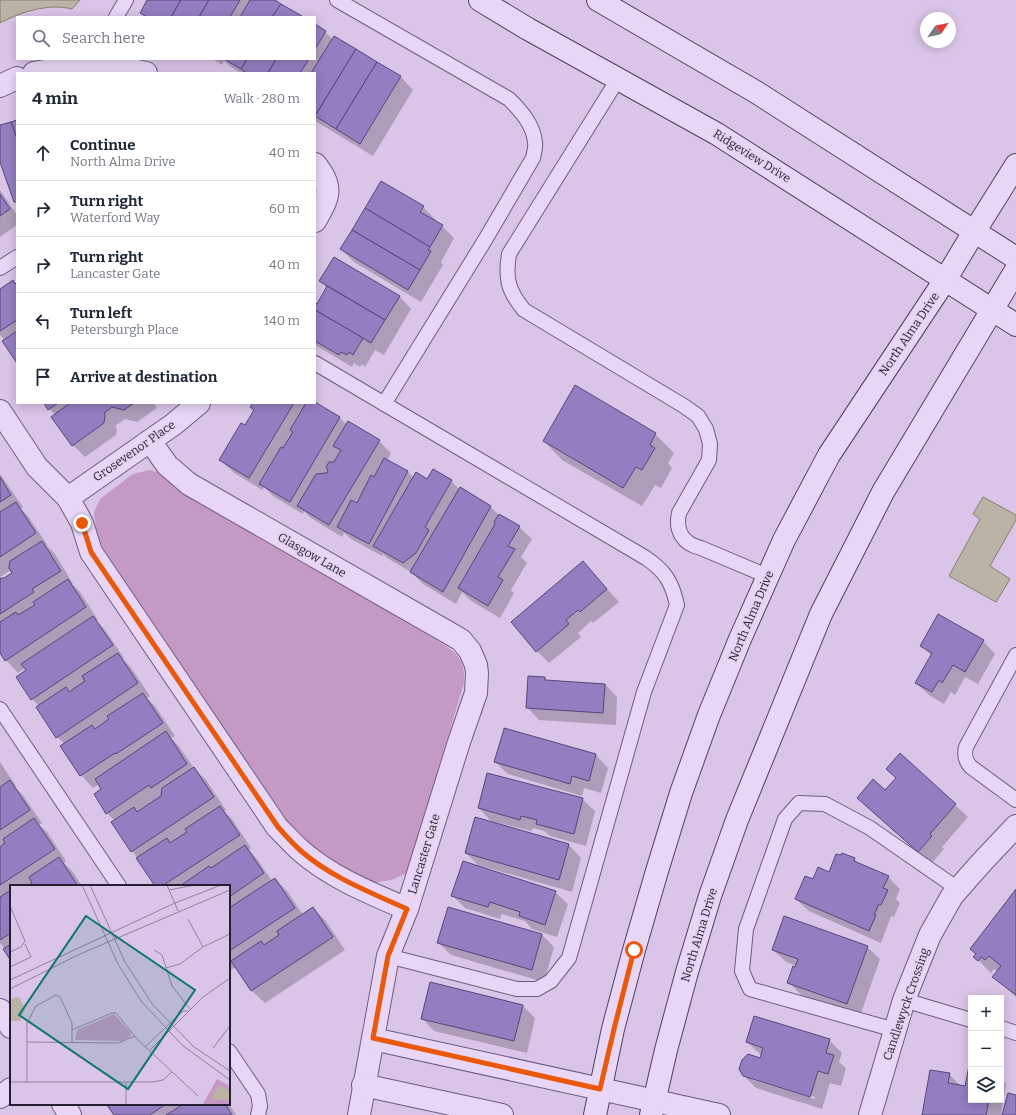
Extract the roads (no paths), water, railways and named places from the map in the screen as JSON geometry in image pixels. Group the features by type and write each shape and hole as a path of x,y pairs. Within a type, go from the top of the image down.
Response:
{"main road":[{"name":"Ridgeview Drive","path":"480,0 528,29 717,134 1016,325"},
{"path":"598,0 756,92 1016,258"},
{"path":"39,72 98,63 104,66 140,72"},
{"path":"0,86 16,78"},
{"name":"North Alma Drive","path":"595,1115 614,1029 634,950 656,871 681,792 709,715 767,576 829,454 945,280 1016,165"},
{"path":"316,219 326,202 328,192 321,173"},
{"name":"North Alma Drive","path":"652,1108 687,972 710,896 740,813 821,614 883,492 1016,270"},
{"name":"Grosevenor Place","path":"68,498 150,441 198,404"},
{"path":"0,411 37,467 68,498 82,523 91,552 278,827 301,851 325,869 350,884 407,909"},
{"name":"Glasgow Lane","path":"150,441 167,465 189,484 461,640 470,651 476,665"},
{"name":"Lancaster Gate","path":"359,1115 363,1085 388,956 407,909 459,742 476,693 478,679 476,665"},
{"name":"Candlewyck Crossing","path":"870,1115 904,1000 930,935 952,896 1016,826"},
{"path":"0,1010 10,1025"},
{"path":"373,1038 600,1089 652,1108 718,1115"},
{"path":"363,1085 502,1115"},
{"path":"0,1097 10,1091"},
{"path":"64,1105 70,1115"}],"lane":[{"path":"117,16 126,0"},
{"path":"337,0 509,99 521,111 531,126 536,143 533,158 485,240 384,404"},
{"path":"618,79 509,254 507,269 508,284 514,298 524,310 684,406 698,416 706,429 710,444 709,460 679,513 677,520 678,529 681,536 686,542 693,546 707,550 767,576"},
{"path":"0,268 16,257"},
{"path":"316,364 653,562 659,567 670,582 677,605 644,692 569,958 551,981 537,989 517,989 388,956"},
{"path":"1016,655 964,752 967,763 970,767 1016,800"},
{"path":"0,709 117,885"},
{"path":"895,1030 750,989 742,972 746,929 786,819 799,803 825,804 870,828 958,889"},
{"path":"904,1000 968,1019"},
{"path":"1004,1029 1016,1033"},
{"path":"230,1052 258,1094 260,1106 258,1115"}]}
